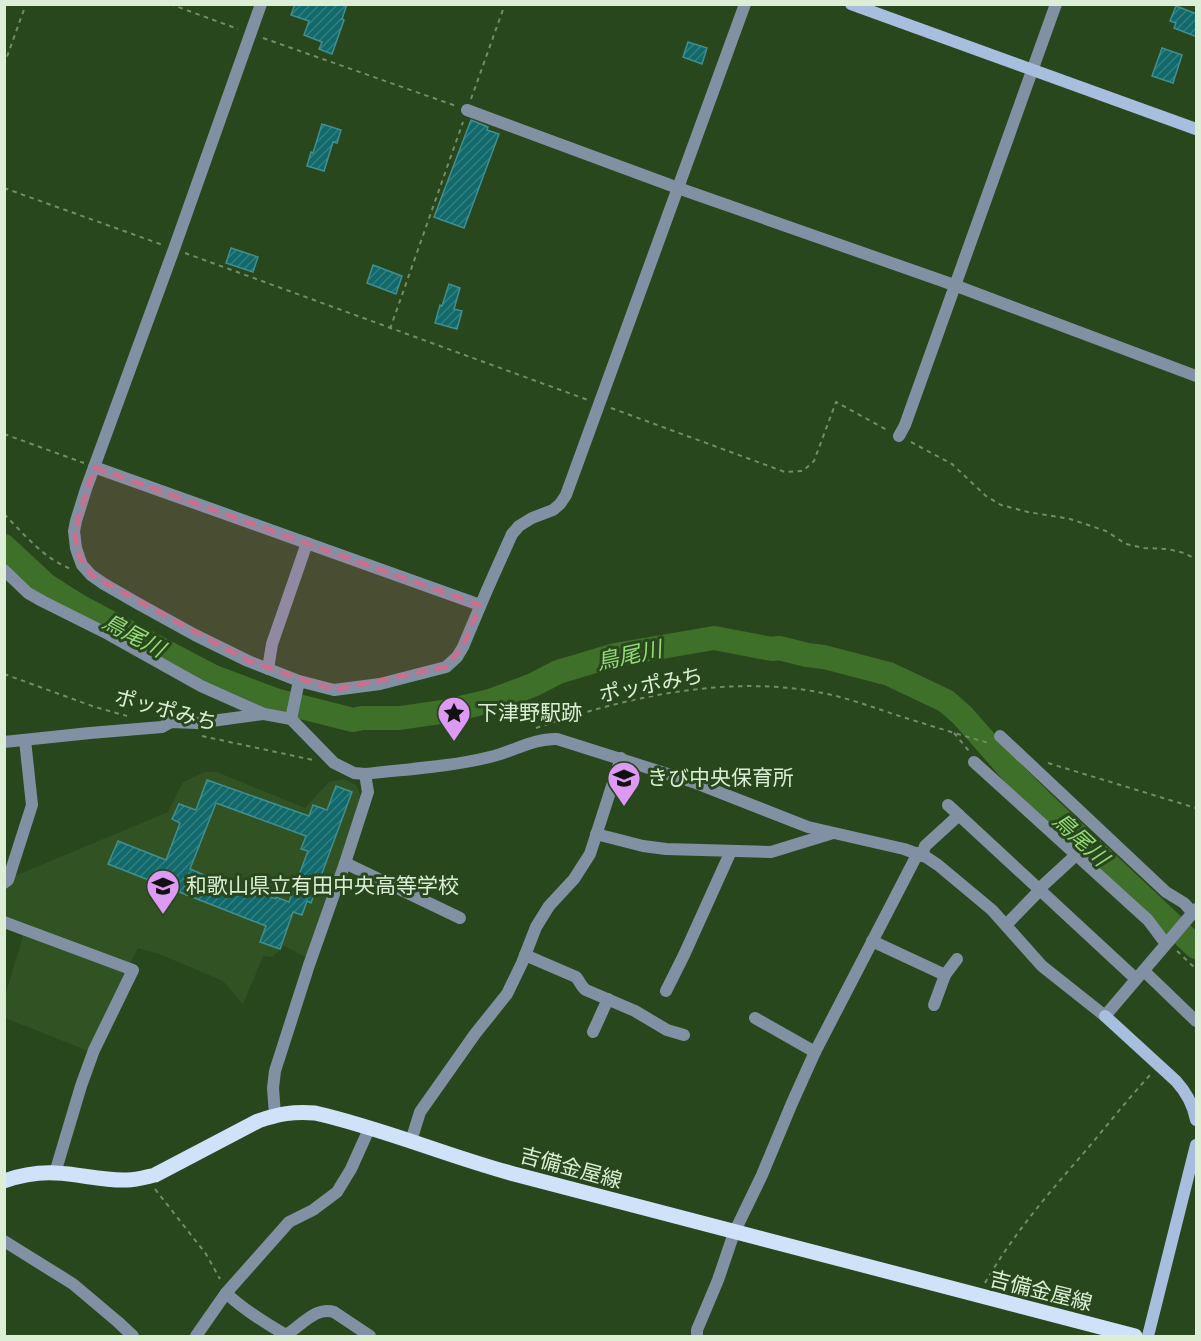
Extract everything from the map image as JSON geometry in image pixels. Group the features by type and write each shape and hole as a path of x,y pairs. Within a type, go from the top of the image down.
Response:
{"main road":[{"name":"吉備金屋線","path":"4,1181 22,1175 55,1173 127,1180 146,1177 155,1175 258,1121 275,1115 315,1113 490,1168 1136,1336"}],"street":[{"path":"261,4 94,467 74,531 76,548 82,565 116,592 195,635 298,684 334,690 380,684 446,667 464,647 512,534 519,526 532,518 554,510 566,495 745,4"},
{"path":"851,4 1197,129"},
{"path":"899,436 905,425 1056,4"},
{"path":"467,110 678,188 954,285 1197,376"},
{"path":"94,467 480,605"},
{"path":"268,669 272,644 307,543"},
{"path":"4,570 28,593 42,601 108,634 201,686 264,714"},
{"path":"291,717 298,684"},
{"path":"4,742 162,727 171,722 196,723 264,714 291,717 334,764 354,773 365,774 474,761 548,739 557,739 621,758 808,827 920,855 938,865 992,910 1042,966 1105,1016 1184,1090 1194,1104 1197,1120"},
{"path":"1000,736 1011,750 1166,892 1184,903 1193,913 1105,1016"},
{"path":"4,884 8,880 32,805 25,740"},
{"path":"411,1142 420,1112 475,1034 507,994 536,927 549,906 574,879 590,854 621,758"},
{"path":"974,762 1149,920 1168,942"},
{"path":"275,1115 273,1088 275,1071 368,792 365,774"},
{"path":"948,805 1040,890 1197,1021"},
{"path":"697,1336 734,1233 762,1175 815,1052 872,941 925,846 959,815"},
{"path":"596,834 654,848 771,852 833,832"},
{"path":"666,991 731,851"},
{"path":"1006,925 1076,855"},
{"path":"345,863 460,918"},
{"path":"4,922 133,970 94,1050 55,1173"},
{"path":"872,941 945,975"},
{"path":"525,955 576,977 586,990 635,1011 667,1030 684,1035"},
{"path":"934,1005 945,975 957,959"},
{"path":"593,1032 608,999"},
{"path":"755,1018 815,1052"},
{"path":"196,1336 226,1293 289,1222 313,1210 337,1192 351,1169 369,1129"},
{"path":"1148,1336 1197,1144"},
{"path":"5,1242 72,1284 133,1336"},
{"path":"226,1293 265,1323 286,1335 321,1310 329,1310 370,1336"}],"path":[{"path":"4,65 26,4"},
{"path":"170,4 467,110"},
{"path":"390,328 505,4"},
{"path":"4,188 785,472 803,471 814,461 836,402 952,464 986,496 1001,505 1070,519 1106,531 1126,544 1144,548 1168,549 1197,559"},
{"path":"4,434 94,467"},
{"path":"4,514 47,556 67,567 92,575"},
{"name":"ポッポみち","path":"4,674 129,717"},
{"name":"ポッポみち","path":"527,731 647,697 711,688 770,687 847,699 1011,750"},
{"name":"ポッポみち","path":"194,734 334,764"},
{"path":"1041,760 1197,808"},
{"path":"1168,942 1197,969"},
{"path":"978,1296 998,1260 1024,1225 1158,1065"},
{"path":"146,1177 206,1254 226,1293"}],"highlighted area":[{"path":"94,467 480,605 463,647 446,667 334,690 248,661 91,575 79,557 74,531"}],"shaded area":[{"name":"和歌山県立有田中央高等学校","path":"205,772 217,772 305,808 329,782 344,779 356,785 360,794 356,814 306,957 284,946 272,957 263,956 243,1004 223,981 159,954 138,948 88,1051 5,1018 5,996 24,933 5,926 5,880 168,812 183,782"}],"building":[{"path":"295,4 347,4 332,54 319,49 322,42 304,35 309,21 291,15"},
{"path":"1176,6 1197,14 1197,37 1174,28 1176,23 1170,21"},
{"path":"688,42 707,48 702,64 683,57"},
{"path":"1162,48 1182,55 1173,83 1152,76"},
{"path":"471,120 499,134 464,228 434,217"},
{"path":"322,124 341,130 337,143 333,142 324,171 307,166"},
{"path":"231,248 258,257 253,272 226,263"},
{"path":"373,265 402,276 396,294 367,283"},
{"path":"449,284 460,288 454,309 462,311 457,329 435,323"},
{"path":"207,780 309,816 313,805 327,810 336,786 352,792 311,903 307,901 302,915 293,912 280,949 260,942 266,926 108,864 118,841 166,860 180,823 172,819 179,804 196,810","holes":["216,803 306,836 301,849 308,851 289,902 223,879 221,882 190,869"]}],"waterway":[{"name":"鳥尾川","path":"4,546 46,585 79,606 214,677 278,701 353,720 400,718 448,711 490,701 533,685 558,672 615,655 714,638 824,657 889,674 946,701 962,715 1043,803 1196,947"}],"place":[{"name":"下津野駅跡","path":"454,742"},
{"name":"きび中央保育所","path":"624,807"},
{"name":"和歌山県立有田中央高等学校","path":"163,915"}]}
